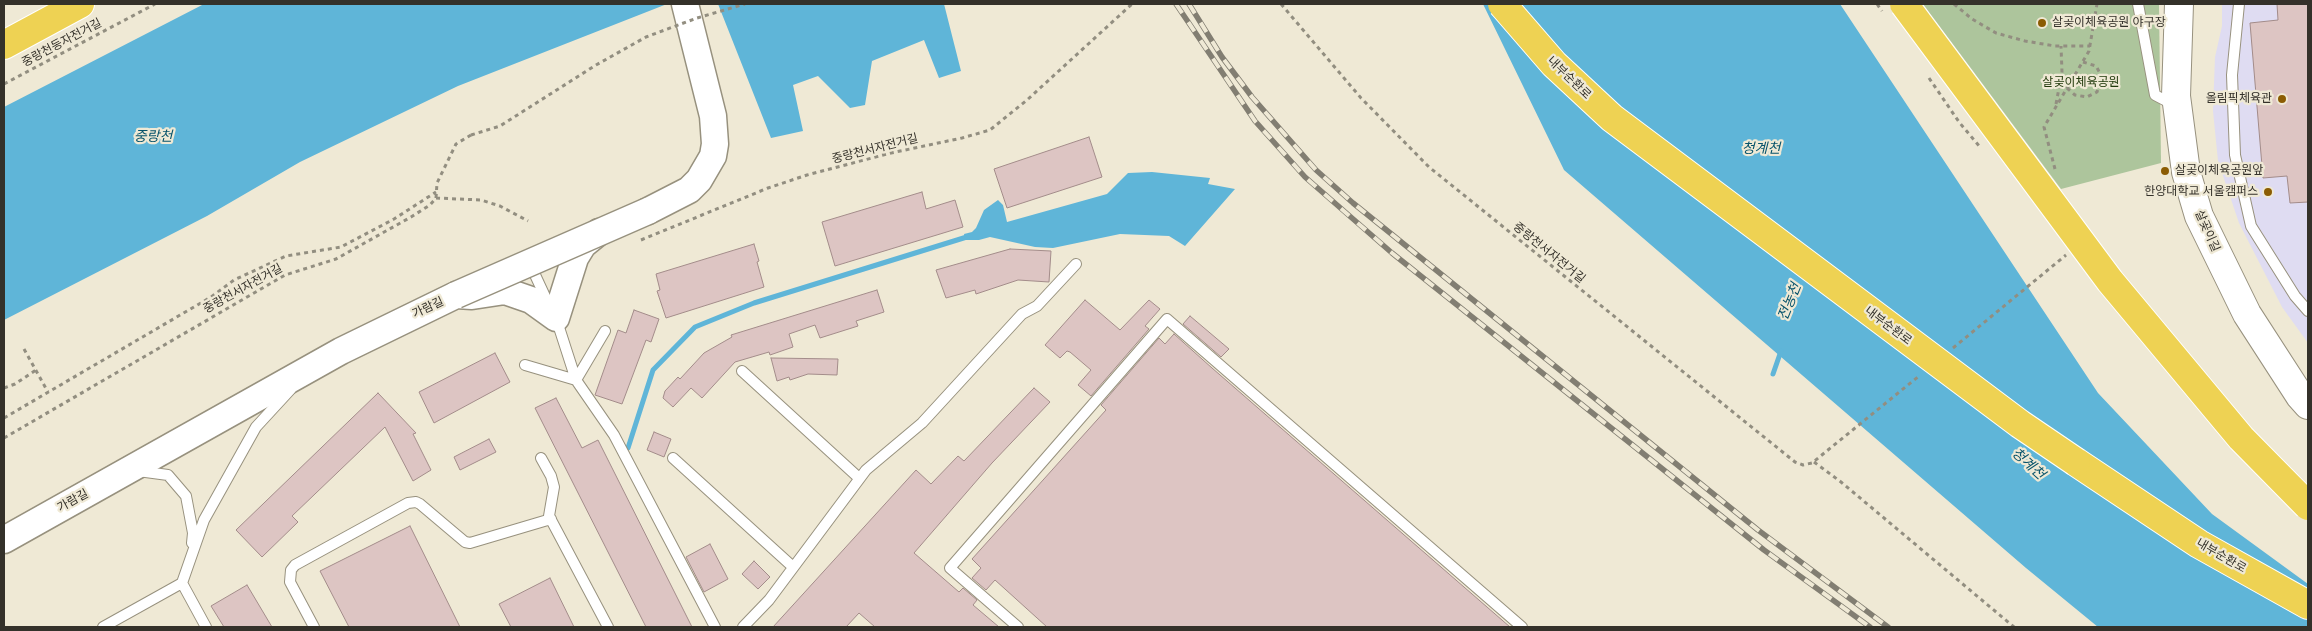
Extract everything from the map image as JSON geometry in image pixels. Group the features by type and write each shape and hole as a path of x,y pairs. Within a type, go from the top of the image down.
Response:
{"highway":[{"path":"4,44 80,4"},
{"name":"내부순환로","path":"1502,4 1554,64 1612,118 2020,424 2198,544 2308,605"},
{"path":"1904,4 2110,281 2241,438 2308,506"}],"main road":[{"name":"살곶이길","path":"2179,4 2177,108 2186,172 2199,216 2247,314 2300,396 2308,405"},
{"name":"살곶이길","path":"2196,4 2193,95 2202,168 2212,202 2262,305 2308,378"}],"street":[{"name":"가람길","path":"4,540 310,368 406,318 648,211 689,190 699,180 713,156 715,144 712,116 686,4"},
{"path":"456,295 472,296 505,291 531,300 556,318 575,258 583,245 599,232"}],"lane":[{"path":"2138,4 2154,95 2177,108"},
{"path":"2239,4 2232,75 2235,155 2251,226 2296,296 2308,311"},
{"path":"530,263 556,318 576,380 614,435 715,627"},
{"path":"743,627 769,600 859,478 919,426 1022,314 1037,306 1076,264"},
{"path":"1018,627 950,568 1167,319 1522,627"},
{"path":"576,380 604,332"},
{"path":"524,365 576,380"},
{"path":"103,627 182,583 204,520 256,427 310,368"},
{"path":"742,371 859,478"},
{"path":"541,458 554,486 548,512 608,627"},
{"path":"672,458 793,567"},
{"path":"130,469 168,475 186,496 193,533 190,563"},
{"path":"314,627 290,582 291,570 295,565 408,503 416,502 420,504 465,542 551,519"},
{"path":"182,583 206,627"}],"path":[{"name":"중랑천동자전거길","path":"4,84 155,4"},
{"path":"528,221 500,206 481,200 436,198 437,183 456,144 471,136 500,126 596,65 646,37 697,18 745,4"},
{"name":"중랑천서자전거길","path":"639,241 768,188 807,175 891,152 962,138 990,130 1028,100 1132,4"},
{"name":"중랑천서자전거길","path":"1281,4 1361,98 1429,167 1780,451 1800,464 1807,465 1814,462"},
{"path":"1954,4 1972,19 1996,33 2025,41 2061,46 2090,46"},
{"path":"2056,171 2044,127 2090,46 2096,4"},
{"path":"2056,107 2062,72 2061,46"},
{"path":"2067,88 2075,95 2087,97 2097,92 2102,76 2096,66 2082,62"},
{"path":"4,418 211,297 234,280 286,256 340,247 394,219 436,192"},
{"name":"중랑천서자전거길","path":"4,438 285,275 336,259 411,217 430,205 436,198"},
{"path":"2054,264 2068,254"},
{"path":"24,349 48,392"},
{"path":"4,388 36,370"},
{"path":"1834,446 1814,462 1841,482 2014,627"}],"shaded area":[{"name":"한양대학교 서울캠퍼스","path":"2222,4 2308,4 2308,343 2282,307 2239,223 2218,161 2213,111 2215,57 2222,26"}],"green space":[{"name":"살곶이체육공원","path":"1923,4 2159,4 2161,163 2061,189"}],"water":[{"name":"중랑천","path":"204,4 667,4 458,86 300,162 207,216 4,320 4,107"},
{"path":"718,4 944,4 961,71 939,78 924,40 872,61 865,105 850,108 818,76 793,85 803,131 771,138"},
{"name":"청계천","path":"1483,4 1840,4 2098,393 2212,514 2308,584 2308,627 2098,627 2026,568 1564,170"},
{"path":"1152,172 1210,178 1208,184 1235,189 1185,246 1169,236 1120,234 1053,248 1035,247 990,237 979,240 965,240 964,234 972,232 976,228 984,210 998,200 1003,205 1007,222 1107,194 1128,173"}],"building":[{"name":"올림픽체육관","path":"2277,4 2308,4 2308,202 2290,203 2287,176 2263,178 2250,23 2278,20"},
{"path":"1089,137 1102,177 1007,208 994,169"},
{"path":"922,192 926,209 955,200 963,227 835,266 822,222"},
{"path":"754,244 764,287 666,318 657,291 660,290 656,274"},
{"path":"1010,249 1051,251 1049,282 1018,280 976,294 975,290 946,298 936,270"},
{"path":"877,290 884,312 856,321 858,326 820,338 815,325 789,334 793,347 770,355 769,352 735,362 702,398 691,388 673,407 663,398 665,391 678,377 680,379 704,353 732,337 731,335"},
{"path":"1085,300 1120,330 1149,300 1160,309 1145,326 1149,329 1091,396 1078,385 1091,370 1070,352 1067,351 1060,358 1045,345"},
{"path":"634,310 659,319 651,342 646,340 622,404 595,395 618,330 626,333"},
{"path":"1190,316 1229,349 1221,357 1183,324"},
{"path":"1174,334 1510,627 1047,627 995,580 986,590 972,578 981,568 972,559 1106,410 1101,405 1159,338 1165,344"},
{"path":"495,353 510,382 434,423 419,392"},
{"path":"771,358 838,359 837,375 808,374 790,380 789,377 777,381"},
{"path":"1034,388 1050,402 992,463 914,553 959,592 963,588 977,600 973,605 999,627 875,627 859,613 846,627 773,627 916,470 931,484 958,456 964,461"},
{"path":"378,393 416,433 413,434 431,470 413,481 385,427 292,516 298,522 262,557 236,530"},
{"path":"556,398 582,448 598,440 692,627 646,627 535,408"},
{"path":"654,432 671,439 664,457 647,450"},
{"path":"489,439 496,452 460,470 454,457"},
{"path":"410,526 460,627 349,627 320,571"},
{"path":"710,544 728,579 704,592 686,557"},
{"path":"754,561 770,577 758,589 742,574"},
{"path":"550,578 574,627 511,627 499,604"},
{"path":"247,585 272,627 224,627 211,606"}],"waterway":[{"path":"628,448 653,370 695,327 754,303 970,236"},
{"name":"전농천","path":"1773,374 1781,351"}],"railway":[{"path":"1176,4 1255,121 1305,177 1392,253 1764,550 1870,627"},
{"path":"1189,4 1222,57 1252,97 1316,170 1353,203 1758,530 1888,627"}],"place":[{"name":"살곶이체육공원 야구장","path":"2042,23"},
{"name":"올림픽체육관","path":"2282,99"},
{"name":"살곶이체육공원앞","path":"2165,171"},
{"name":"한양대학교 서울캠퍼스","path":"2268,192"}]}
